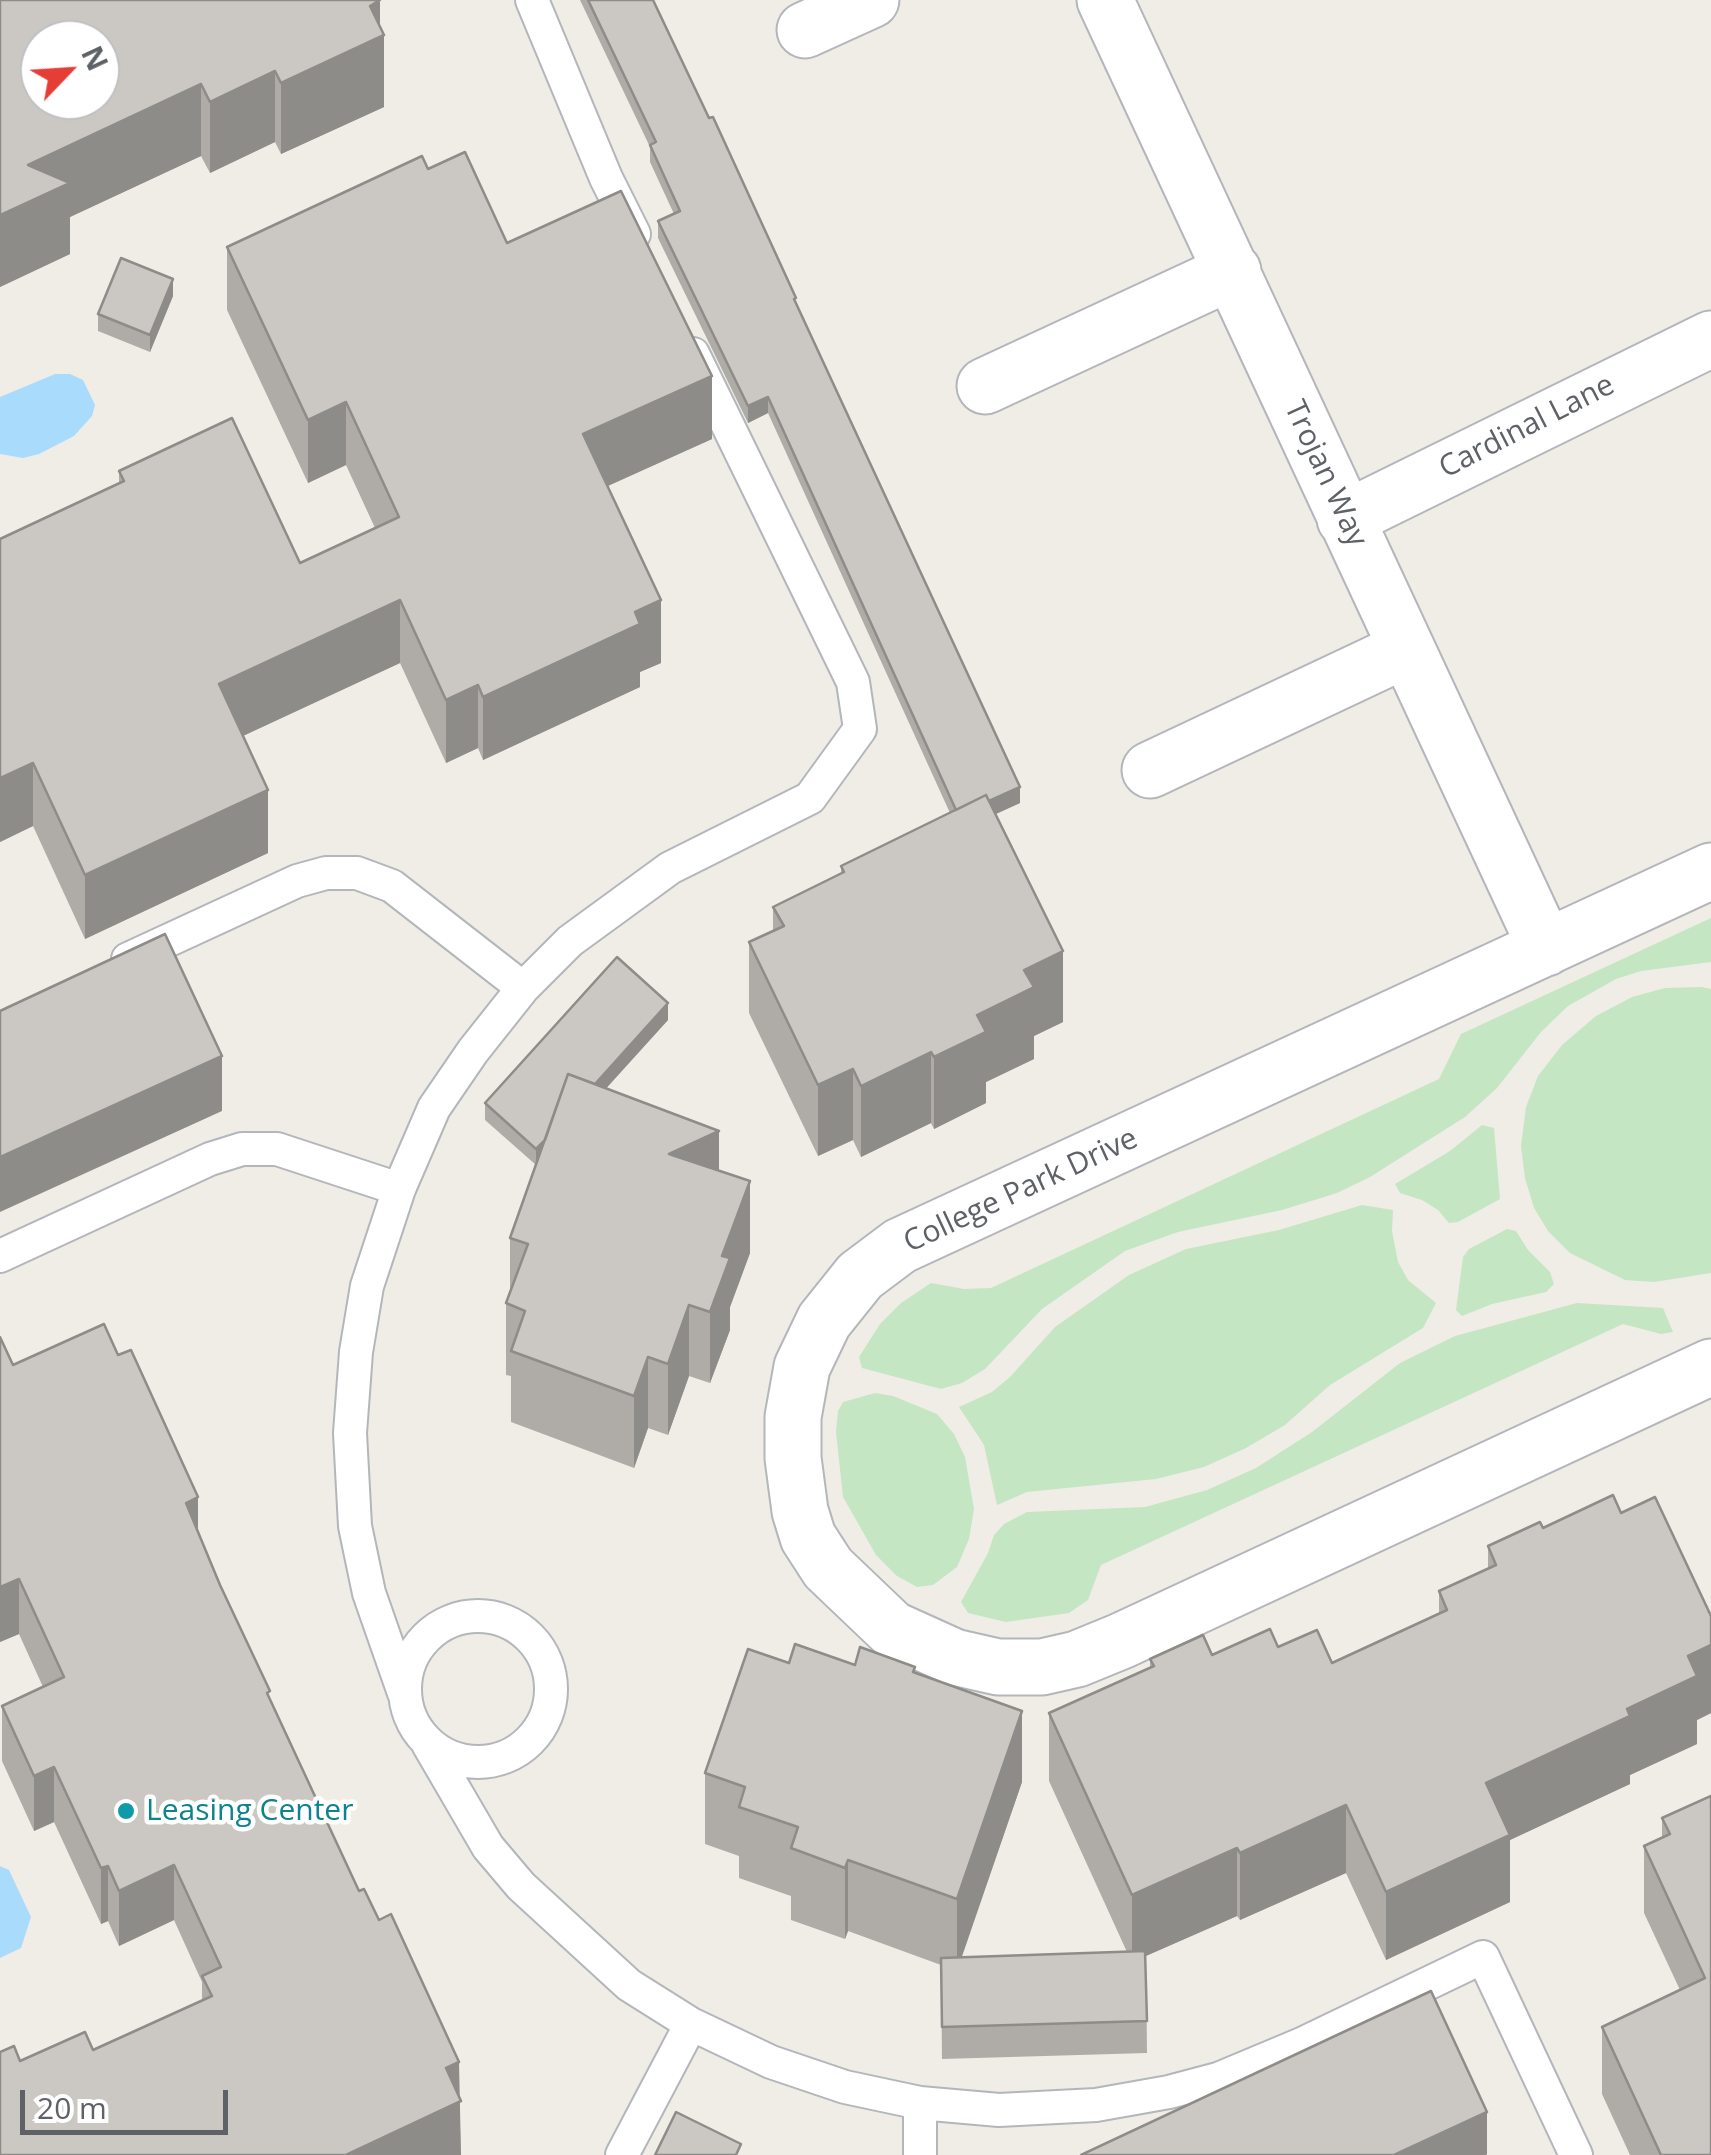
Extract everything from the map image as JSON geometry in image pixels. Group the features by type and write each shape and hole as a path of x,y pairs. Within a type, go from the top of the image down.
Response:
{"street":[{"path":"805,30 871,0"},
{"name":"Trojan Way","path":"1105,0 1546,948"},
{"path":"985,386 1233,271"},
{"name":"Cardinal Lane","path":"1345,518 1711,339"},
{"path":"1150,770 1406,648"},
{"name":"College Park Drive","path":"1711,870 900,1246 860,1276 824,1321 802,1367 793,1416 800,1511 808,1536 828,1568 892,1629 954,1657 998,1666 1042,1667 1077,1659 1121,1641 1711,1367"}],"lane":[{"path":"532,0 606,178 649,264"},
{"path":"683,334 853,682 860,729 810,798 670,868 570,941 523,988 434,1108 400,1189 367,1286 356,1352 350,1434 358,1542 369,1593 411,1721 488,1847 520,1886 629,1985 690,2024 770,2062 826,2081 920,2103 999,2110 1096,2105 1218,2079 1304,2043 1483,1957 1576,2155"},
{"path":"105,970 296,881 326,873 356,874 392,886 523,988"},
{"path":"0,1256 210,1159 242,1149 278,1149 400,1189"},
{"path":"404,1692 408,1664 423,1639 448,1622 475,1616 503,1620 528,1635 544,1658 552,1687 548,1715 532,1740 509,1757 481,1763 452,1759 428,1744"},
{"path":"622,2155 690,2024"},
{"path":"920,2103 920,2155"}],"green space":[{"path":"1711,918 1711,962 1641,971 1616,979 1568,1006 1541,1032 1497,1088 1465,1117 1370,1177 1337,1193 1282,1210 1178,1232 1125,1251 1042,1309 985,1369 962,1383 941,1389 862,1368 859,1357 880,1324 901,1303 931,1283 964,1289 991,1288 1439,1079 1461,1034"},
{"path":"1665,988 1711,989 1711,1273 1654,1282 1625,1280 1570,1253 1548,1231 1534,1208 1521,1146 1526,1107 1538,1076 1562,1045 1596,1016 1632,997"},
{"path":"1482,1125 1494,1128 1500,1199 1449,1223 1422,1200 1400,1193 1395,1184 1450,1151"},
{"path":"1362,1205 1393,1210 1392,1231 1398,1262 1408,1280 1436,1303 1423,1328 1330,1385 1285,1425 1204,1467 1156,1479 1027,1492 997,1505 984,1445 959,1407 992,1392 1010,1377 1055,1327 1129,1275 1186,1249 1279,1230"},
{"path":"1507,1229 1516,1231 1550,1272 1554,1284 1546,1292 1492,1304 1462,1316 1456,1310 1463,1257 1469,1249"},
{"path":"1577,1303 1663,1308 1673,1332 1661,1334 1623,1324 1101,1565 1088,1600 1069,1613 1006,1622 968,1613 961,1602 994,1535 1004,1524 1027,1512 1145,1507 1207,1490 1256,1468 1312,1432 1400,1363 1455,1336"},
{"path":"875,1393 937,1414 954,1434 965,1457 974,1509 969,1539 957,1567 933,1585 917,1587 897,1576 876,1555 843,1497 836,1432 838,1411 843,1402"}],"water":[{"path":"55,374 70,374 83,380 95,405 92,416 74,436 39,454 23,458 0,454 0,397"},
{"path":"0,1866 9,1870 31,1917 21,1948 0,1958"}],"building":[{"path":"0,0 380,0 370,6 384,35 281,83 275,71 210,102 201,84 28,165 70,183 0,215"},
{"path":"588,0 653,0 709,118 713,117 1020,787 989,801 986,795 956,810 768,397 748,406 658,221 680,211 650,145 656,142"},
{"path":"465,152 507,243 621,191 712,376 583,434 661,600 635,612 640,624 483,697 478,685 446,700 400,600 219,684 268,790 85,875 33,763 0,778 0,539 124,481 119,471 232,418 300,563 399,517 346,402 308,420 227,247 422,156 428,169"},
{"path":"121,258 173,279 150,335 98,314"},
{"path":"986,795 1063,951 1024,970 1034,987 977,1015 986,1032 934,1057 931,1052 861,1086 853,1069 818,1085 749,942 784,926 773,907 844,872 841,866"},
{"path":"165,934 222,1056 0,1157 0,1011"},
{"path":"617,957 668,1003 595,1084 568,1074 545,1140 536,1149 485,1103"},
{"path":"568,1074 719,1131 669,1154 750,1181 722,1256 730,1258 710,1312 689,1305 668,1364 648,1357 634,1396 511,1351 525,1311 506,1303 528,1244 510,1238"},
{"path":"104,1324 118,1355 131,1350 198,1497 186,1503 270,1691 267,1693 359,1891 364,1889 379,1920 391,1914 459,2062 446,2068 461,2101 346,2155 0,2155 0,2052 14,2046 20,2061 85,2032 93,2050 212,1996 202,1976 221,1967 174,1865 119,1891 108,1866 101,1868 54,1767 34,1776 2,1706 64,1677 19,1579 0,1587 0,1337 13,1365"},
{"path":"1613,1495 1621,1513 1655,1497 1711,1616 1711,1645 1688,1656 1697,1676 1627,1709 1630,1716 1486,1783 1510,1835 1386,1892 1346,1805 1240,1853 1237,1848 1132,1895 1049,1713 1154,1666 1150,1659 1203,1635 1212,1655 1270,1629 1278,1647 1317,1630 1332,1663 1447,1610 1439,1591 1496,1565 1488,1546 1540,1522 1543,1528"},
{"path":"795,1644 855,1665 860,1647 915,1667 913,1672 1022,1711 957,1899 848,1860 845,1868 791,1848 798,1827 739,1807 745,1787 705,1773 748,1649 789,1663"},
{"path":"1711,1796 1711,2155 1661,2155 1602,2027 1705,1978 1644,1846 1670,1834 1662,1818"},
{"path":"1145,1951 1147,2021 942,2027 941,1958"},
{"path":"1431,1991 1487,2112 1394,2155 1081,2155"},
{"path":"676,2112 741,2144 736,2155 655,2155"}],"place":[{"name":"Leasing Center","path":"126,1811"}]}
